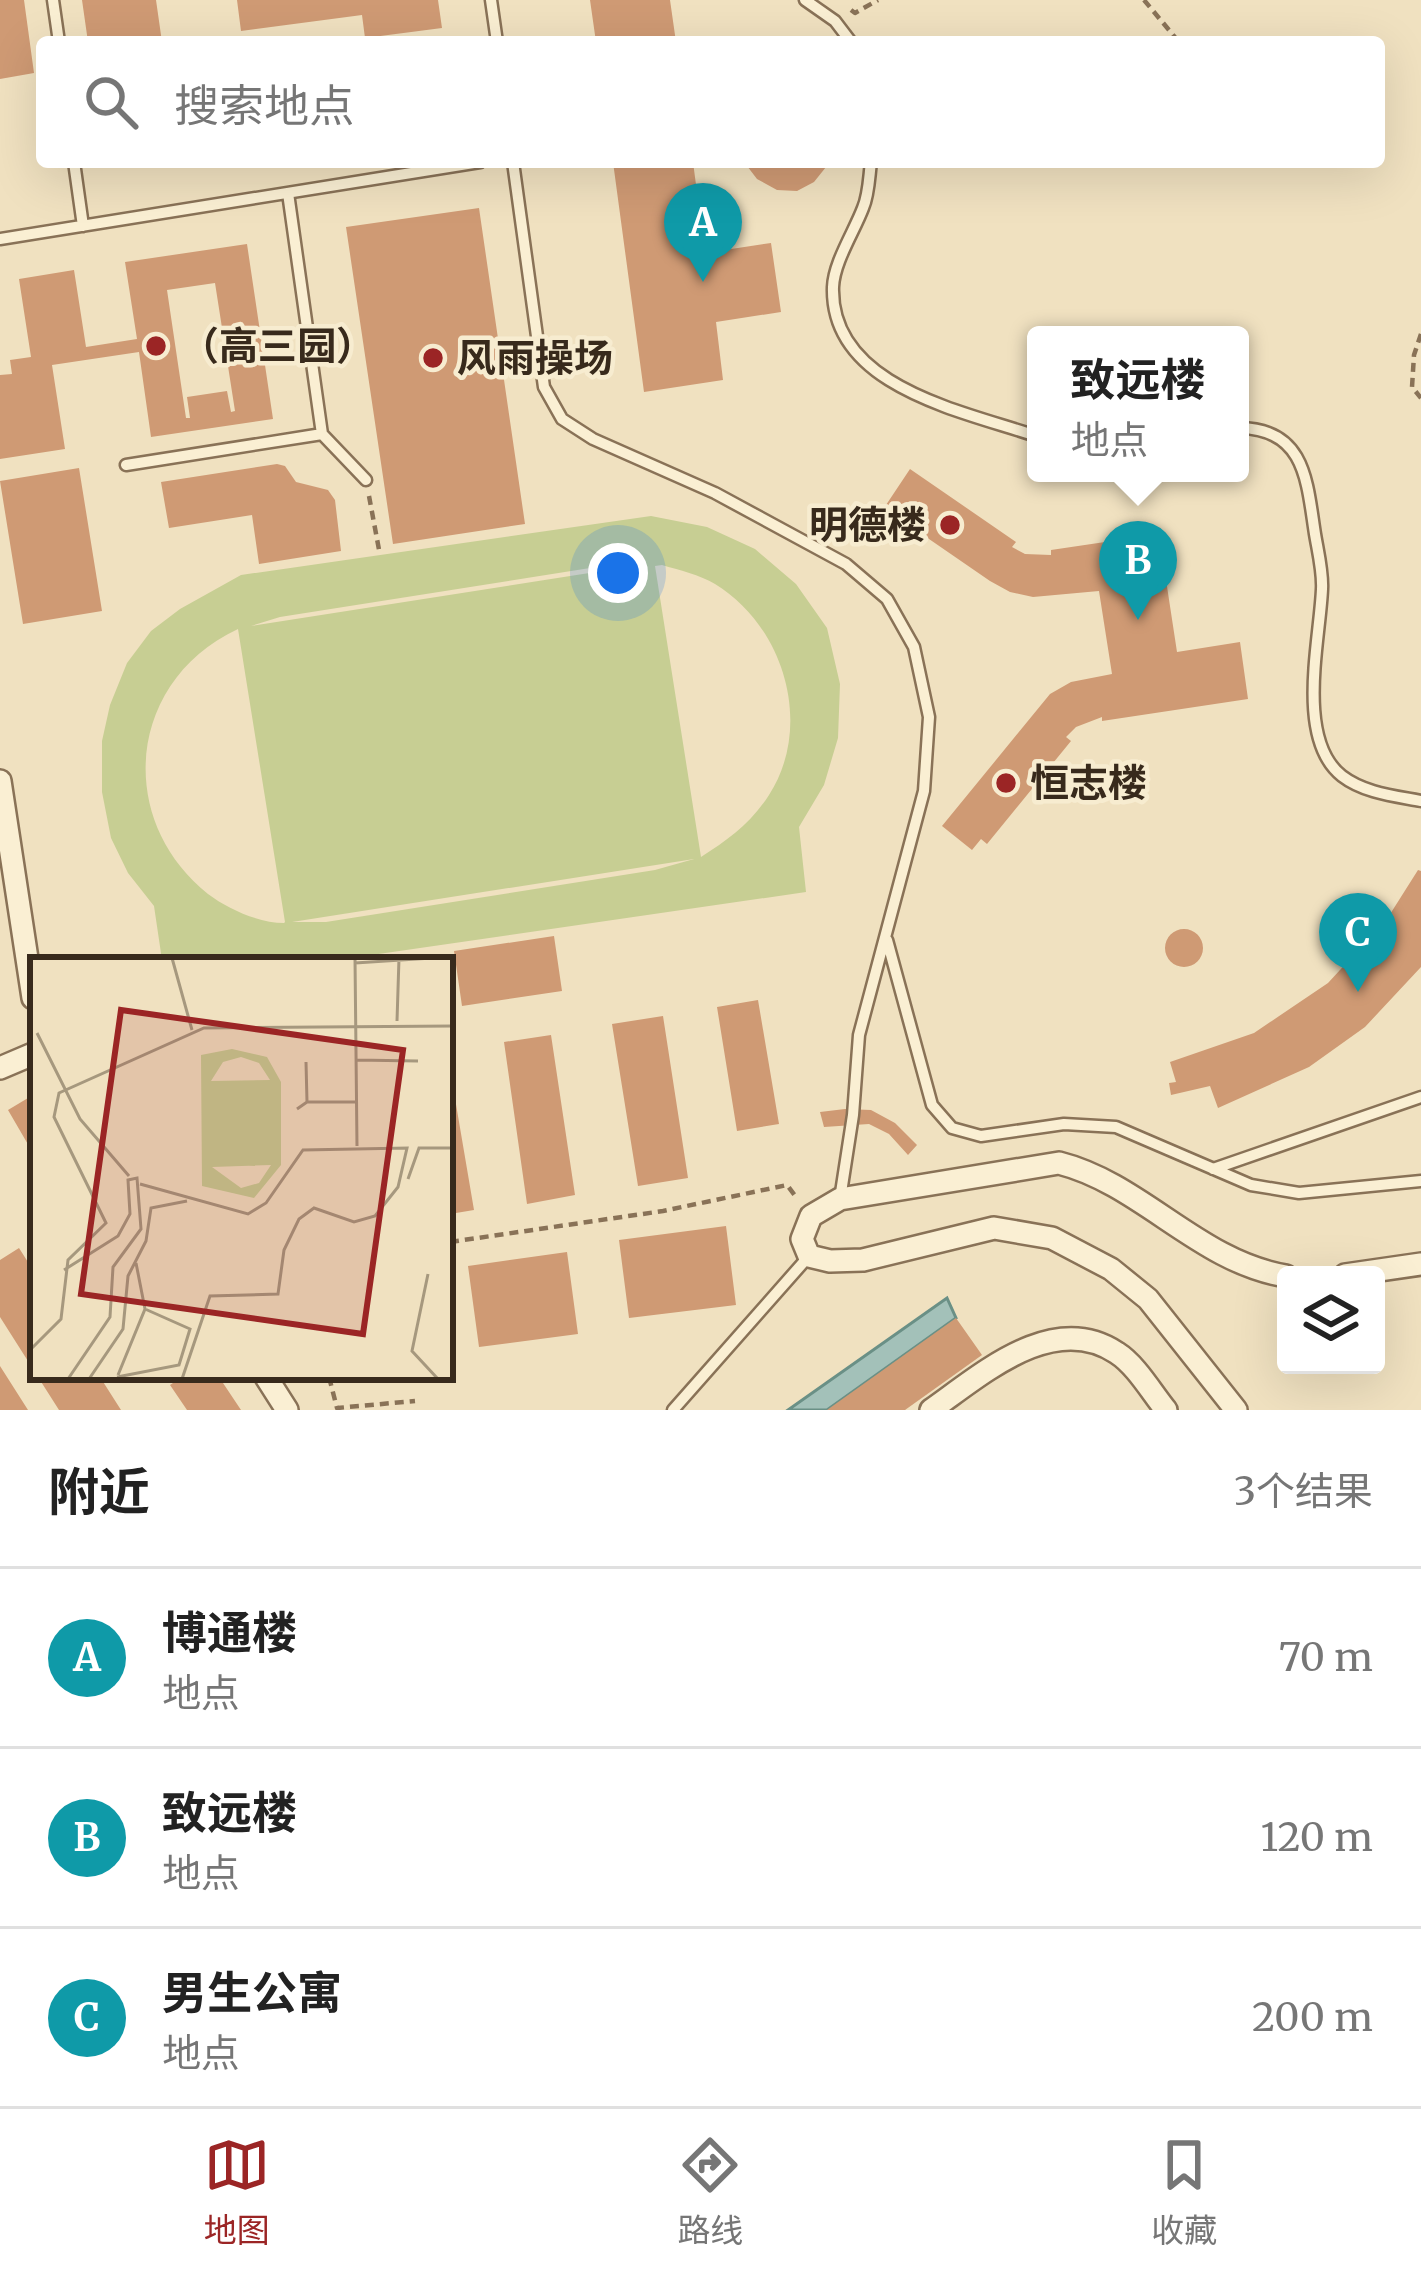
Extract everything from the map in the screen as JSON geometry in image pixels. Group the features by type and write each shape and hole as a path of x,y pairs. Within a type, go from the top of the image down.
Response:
{"street":[{"path":"0,781 30,978"},
{"path":"0,1068 30,1055"},
{"path":"1236,1410 1148,1298 1111,1269 1052,1238 994,1228 862,1260 830,1262 809,1256 802,1239 811,1216 840,1199 1059,1163 1089,1171 1220,1254 1277,1274"},
{"path":"1385,1269 1421,1264"},
{"path":"931,1410 1009,1355 1054,1340 1088,1340 1119,1353 1166,1410"},
{"path":"268,1380 287,1410"}],"lane":[{"path":"53,0 58,36"},
{"path":"491,0 495,36"},
{"path":"805,0 835,21 846,36"},
{"path":"75,168 82,226"},
{"path":"0,239 444,168"},
{"path":"514,168 544,387 562,419 593,439 715,493 846,564 887,599 914,647 928,718 924,791 859,1034 840,1199"},
{"path":"870,168 866,201 833,284 838,325 865,363 903,391 1027,433"},
{"path":"288,193 322,434 366,480"},
{"path":"1249,429 1286,442 1306,472 1323,584 1312,687 1319,739 1340,775 1378,794 1421,801"},
{"path":"126,465 322,434"},
{"path":"886,937 932,1105 952,1128 981,1136 1064,1124 1116,1127 1251,1185 1299,1192 1421,1181"},
{"path":"1213,1169 1421,1097"},
{"path":"673,1410 809,1256"}],"path":[{"path":"855,13 878,0"},
{"path":"1144,0 1173,36"},
{"path":"1421,334 1412,387 1421,398"},
{"path":"366,480 380,555"},
{"path":"453,1242 663,1211 787,1185 811,1216"},
{"path":"336,1409 416,1402"}],"green space":[{"path":"651,516 707,527 755,549 796,584 827,628 840,684 838,738 824,785 799,827 806,892 358,957 162,957 154,906 128,873 111,838 102,792 102,741 127,663 151,631 241,575","holes":["609,565 634,566 251,626 280,617","655,566 703,578 739,602 774,651 790,709 782,768 769,795 738,830 701,857","238,629 285,922 284,923 244,914 208,894 178,863 158,828 147,791 146,752 155,715 174,681 201,652","694,859 655,870 326,922 292,922"]}],"water":[{"path":"947,1298 956,1318 827,1410 788,1410"}],"building":[{"path":"0,0 24,0 34,73 0,79"},
{"path":"82,0 156,0 161,36 87,36"},
{"path":"237,0 438,0 442,28 365,36 362,15 241,31"},
{"path":"590,0 670,0 675,36 595,36"},
{"path":"614,168 694,168 705,253 771,243 781,312 716,322 723,380 644,392"},
{"path":"749,168 825,168 814,182 797,191 777,190"},
{"name":"风雨操场","path":"479,208 525,524 393,544 346,227"},
{"path":"247,244 273,419 151,437 139,352 52,365 65,449 0,459 0,375 12,374 10,360 31,357 19,279 74,270 86,347 137,339 125,262","holes":["215,283 235,411 231,412 227,391 187,397 190,418 186,418 167,290"]},
{"path":"285,466 296,482 328,490 335,500 341,551 259,564 252,515 169,528 161,482"},
{"path":"79,468 102,611 23,624 0,481"},
{"path":"910,469 1016,542 1012,547 1025,554 1051,555 1051,550 1159,534 1177,652 1240,642 1248,699 1102,721 1102,717 1076,727 1066,737 1071,741 987,844 981,839 972,850 942,826 1050,694 1071,682 1112,674 1099,591 1033,597 990,581 884,508"},
{"path":"1418,870 1421,967 1365,1027 1309,1067 1218,1108 1210,1086 1171,1095 1169,1083 1176,1082 1170,1062 1254,1033 1328,983 1387,919"},
{"path":"1184,929 1198,934 1203,948 1198,962 1184,967 1170,962 1165,948 1170,934"},
{"path":"554,936 562,991 462,1006 454,951"},
{"path":"758,1000 779,1124 737,1131 717,1007"},
{"path":"663,1016 688,1178 638,1186 612,1024"},
{"path":"551,1035 575,1195 527,1204 504,1042"},
{"path":"453,1087 474,1210 453,1214"},
{"path":"30,1097 30,1148 8,1110"},
{"path":"871,1110 895,1123 917,1145 908,1155 889,1134 869,1124 824,1127 820,1112"},
{"path":"726,1226 736,1305 629,1318 619,1240"},
{"path":"19,1248 30,1265 30,1364 0,1317 0,1260"},
{"path":"567,1252 578,1334 479,1347 468,1266"},
{"path":"956,1318 982,1355 905,1410 827,1410"},
{"path":"0,1366 28,1410 0,1410"},
{"path":"40,1380 102,1380 121,1410 59,1410"},
{"path":"178,1380 221,1380 241,1410 187,1410 170,1385"}],"place":[{"name":"博通楼","path":"703,282"},
{"name":"（高三园）","path":"156,346"},
{"name":"风雨操场","path":"433,358"},
{"name":"明德楼","path":"950,525"},
{"name":"致远楼","path":"1138,620"},
{"name":"恒志楼","path":"1006,783"},
{"name":"男生公寓","path":"1358,992"}]}
